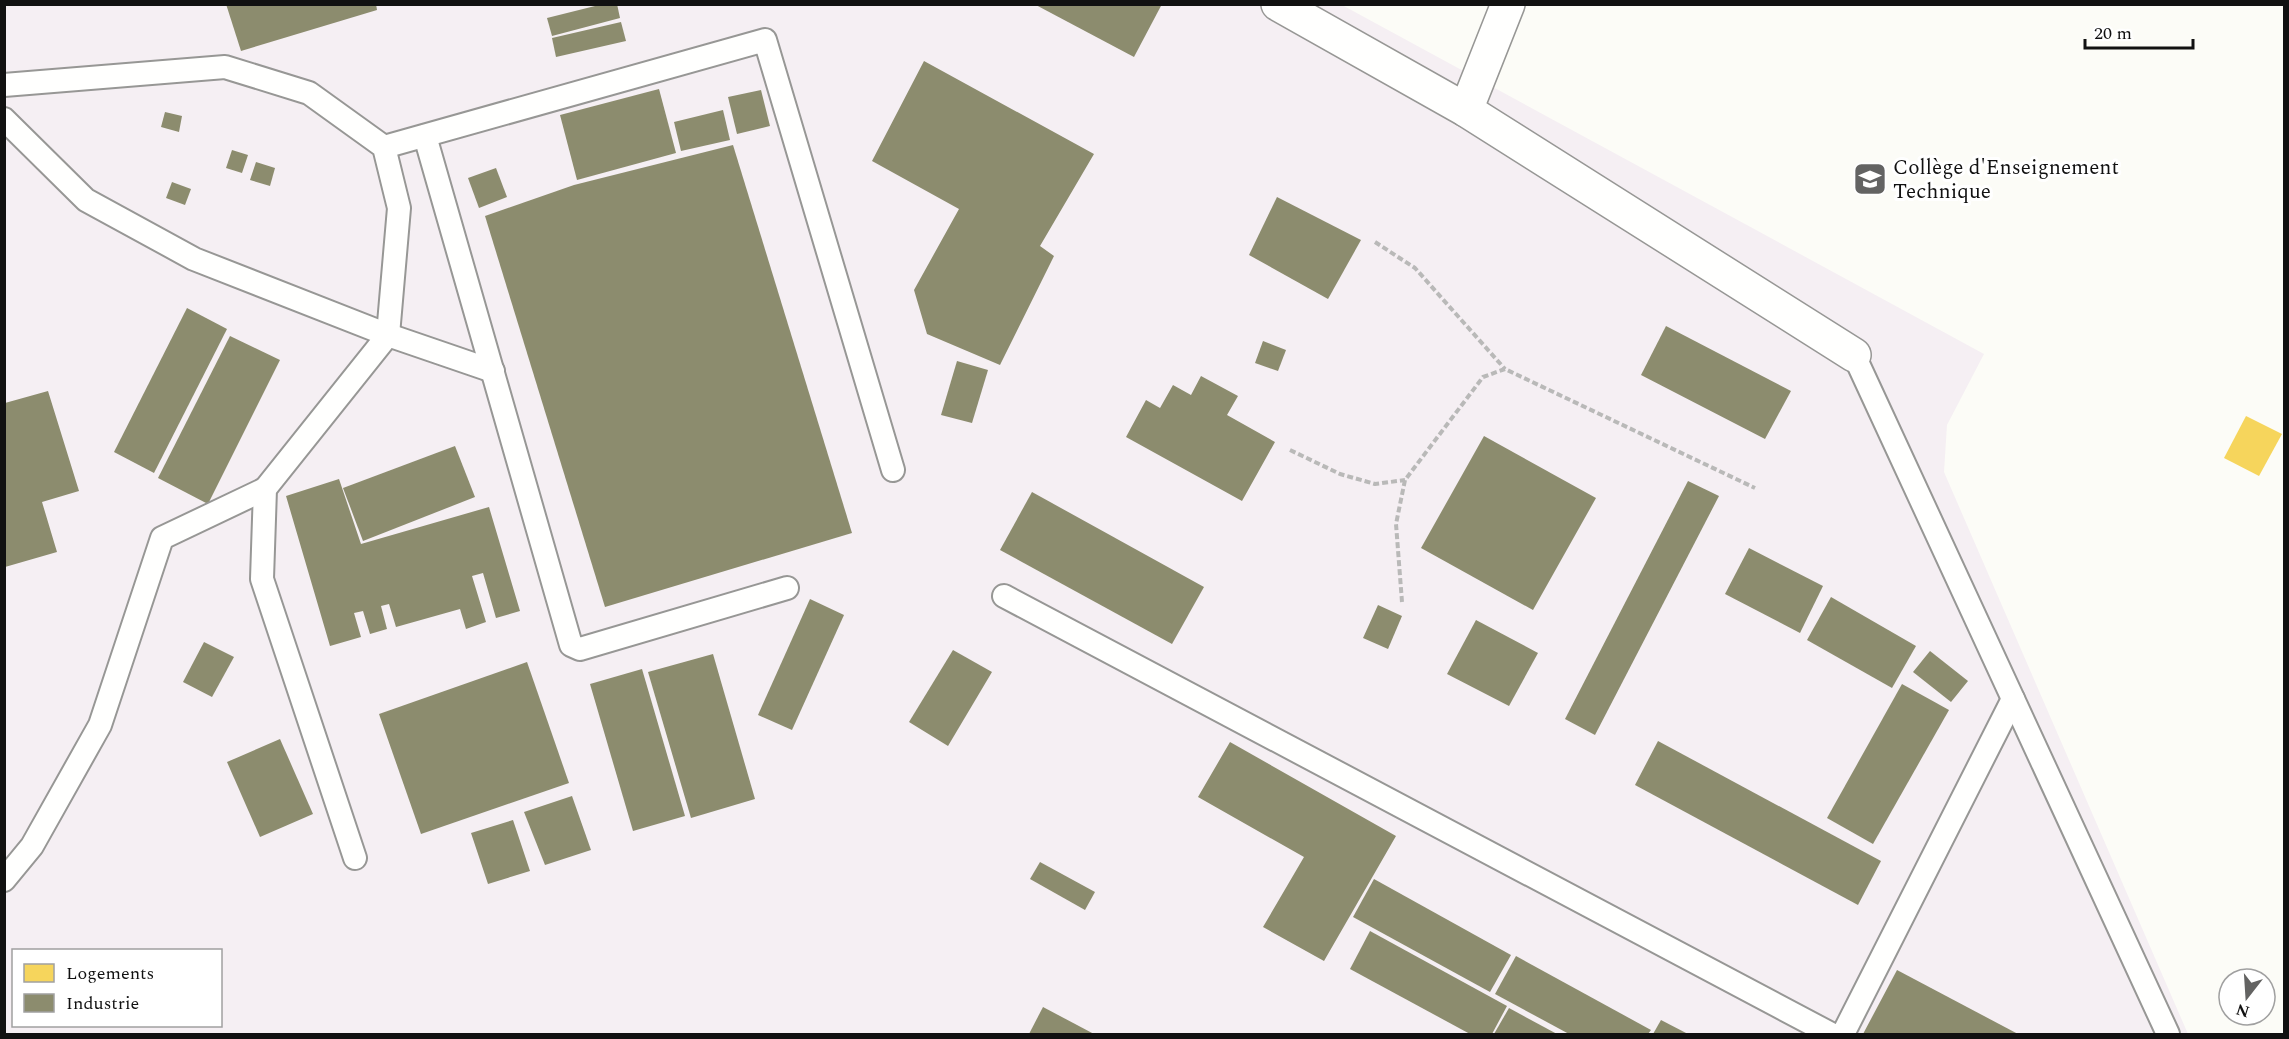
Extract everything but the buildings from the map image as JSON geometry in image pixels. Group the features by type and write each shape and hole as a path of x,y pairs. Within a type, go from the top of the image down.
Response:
{"street":[{"path":"1278,4 1466,110 1854,355"},
{"path":"1466,110 1508,4"}],"lane":[{"path":"384,147 765,40 893,470"},
{"path":"4,85 225,67 309,93 384,147 399,208 388,335 264,489 162,538 100,725 32,846 4,880"},
{"path":"4,119 86,201 194,259 388,335 494,371"},
{"path":"425,136 571,645 580,649 787,588"},
{"path":"1854,355 2168,1035"},
{"path":"264,489 262,579 355,858"},
{"path":"1004,596 1831,1035"},
{"path":"1843,1035 2013,699"}],"path":[{"path":"1375,242 1415,268 1505,369 1755,488"},
{"path":"1402,602 1396,524 1405,480 1483,377 1505,369"},
{"path":"1290,450 1340,474 1366,481 1375,483 1405,480"}],"shaded area":[{"path":"5,4 1342,5 1984,354 1947,425 1944,472 2188,1034 5,1034"}],"place":[{"name":"Collège d'Enseignement Technique","path":"1870,179"}]}
